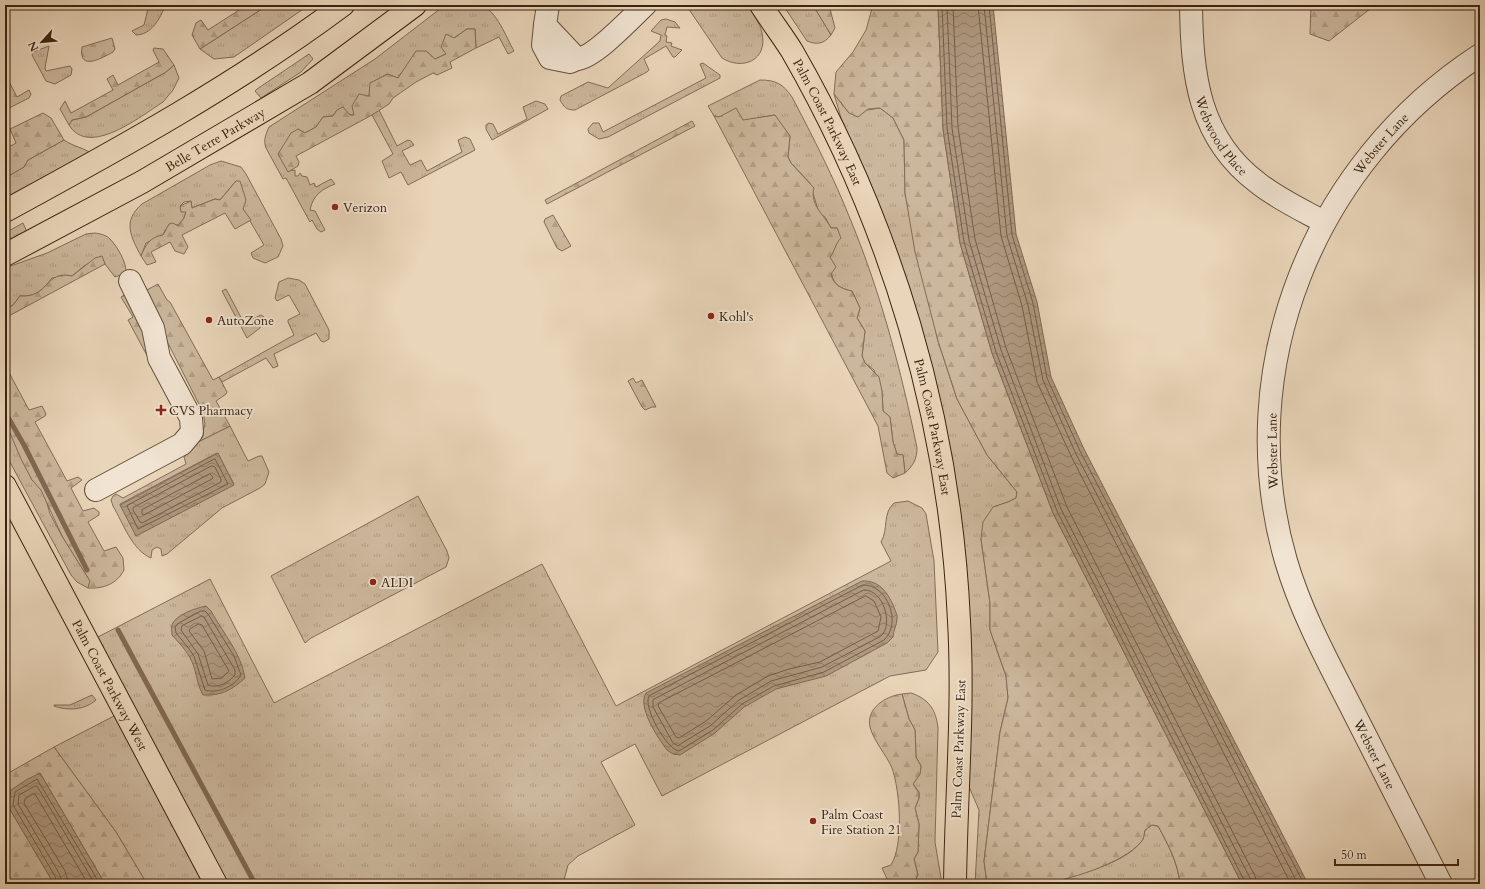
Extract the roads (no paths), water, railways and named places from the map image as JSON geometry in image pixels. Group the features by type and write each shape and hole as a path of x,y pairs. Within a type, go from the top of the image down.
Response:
{"main road":[{"path":"5,211 185,110 270,57 343,5"},
{"name":"Belle Terre Parkway","path":"5,255 142,182 303,87 415,5"},
{"name":"Palm Coast Parkway East","path":"761,5 787,43 826,115 863,194 885,249 904,305 920,360 934,422 954,541 960,622 960,691 955,884"},
{"name":"Palm Coast Parkway West","path":"5,486 216,884"}],"street":[{"path":"546,15 543,45 550,58 570,62 577,59 582,59 593,52 645,5"},
{"name":"Webwood Place","path":"1191,5 1195,76 1202,104 1214,131 1232,157 1249,176 1270,191 1324,222"},
{"name":"Webster Lane","path":"1441,884 1310,624 1286,562 1276,518 1271,471 1269,424 1277,353 1284,322 1296,285 1324,222 1359,167 1395,124 1429,91 1480,55"},
{"path":"96,490 182,444 192,432 191,418 159,358 153,328 130,282"}],"water":[{"path":"938,5 993,5 1016,234 1037,302 1051,377 1084,449 1308,884 1242,884 1053,513 992,353 960,243 943,129"},
{"path":"218,453 234,485 136,536 120,505"},
{"path":"862,581 874,583 883,589 895,610 897,617 893,637 887,643 826,676 776,689 744,707 715,733 680,755 673,754 667,750 646,714 644,699 646,693"},
{"path":"206,606 211,611 236,652 245,678 226,691 203,695 190,658 172,635 172,625 181,615"},
{"path":"40,773 105,884 54,884 8,806 11,790"}],"waterway":[{"path":"5,412 24,445 87,570"},
{"path":"118,630 254,882"}],"place":[{"name":"Verizon","path":"335,207"},
{"name":"Kohl's","path":"711,316"},
{"name":"AutoZone","path":"209,320"},
{"name":"CVS Pharmacy","path":"161,410"},
{"name":"ALDI","path":"373,582"},
{"name":"Palm Coast Fire Station 21","path":"813,821"}]}
